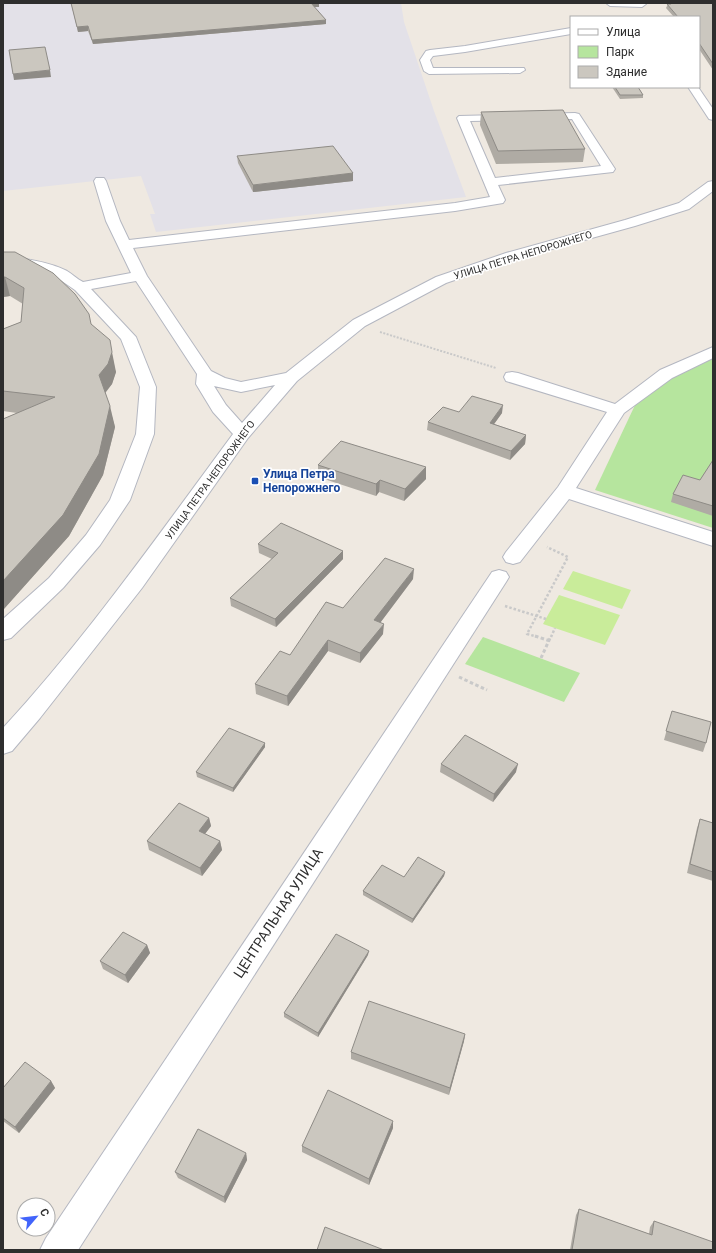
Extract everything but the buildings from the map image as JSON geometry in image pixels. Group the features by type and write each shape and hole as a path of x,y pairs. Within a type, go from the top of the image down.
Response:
{"street":[{"path":"610,3 643,6"},
{"path":"520,70 429,71 425,60 430,53 465,50 570,31"},
{"path":"695,88 713,117"},
{"path":"125,245 455,207 498,200 462,118 575,116 609,169 491,182"},
{"path":"100,181 113,221 140,276 205,374 219,382 240,387 291,377"},
{"name":"УЛИЦА ПЕТРА НЕПОРОЖНЕГО","path":"3,744 32,712 135,583 242,434 291,377 359,323 441,280 512,256 630,223 684,206 713,185"},
{"path":"3,263 14,261 47,269 61,274 80,287 128,337 148,387 145,434 120,500 92,540 56,583 3,632"},
{"path":"80,287 140,276"},
{"name":"ЦЕНТРАЛЬНАЯ УЛИЦА","path":"58,1250 483,600 506,567 565,490 617,410 666,374 713,352"},
{"path":"205,374 204,384 219,408 242,434"},
{"path":"512,377 617,410"},
{"path":"565,490 713,539"}],"path":[{"path":"384,333 503,370 512,377"},
{"path":"544,545 568,557 527,634 550,641"},
{"path":"483,600 546,618"},
{"path":"541,658 555,628"},
{"path":"438,668 487,690"}],"shaded area":[{"path":"3,3 401,3 404,22 434,111 466,197 156,232 150,214 155,214 141,176 3,191"}],"green space":[{"path":"713,357 713,528 595,490 644,386"},
{"path":"573,571 631,590 622,609 563,589"},
{"path":"559,595 620,615 605,645 543,624"},
{"path":"483,637 580,673 564,702 465,664"}],"place":[{"name":"Улица Петра Непорожнего","path":"255,481"}]}
